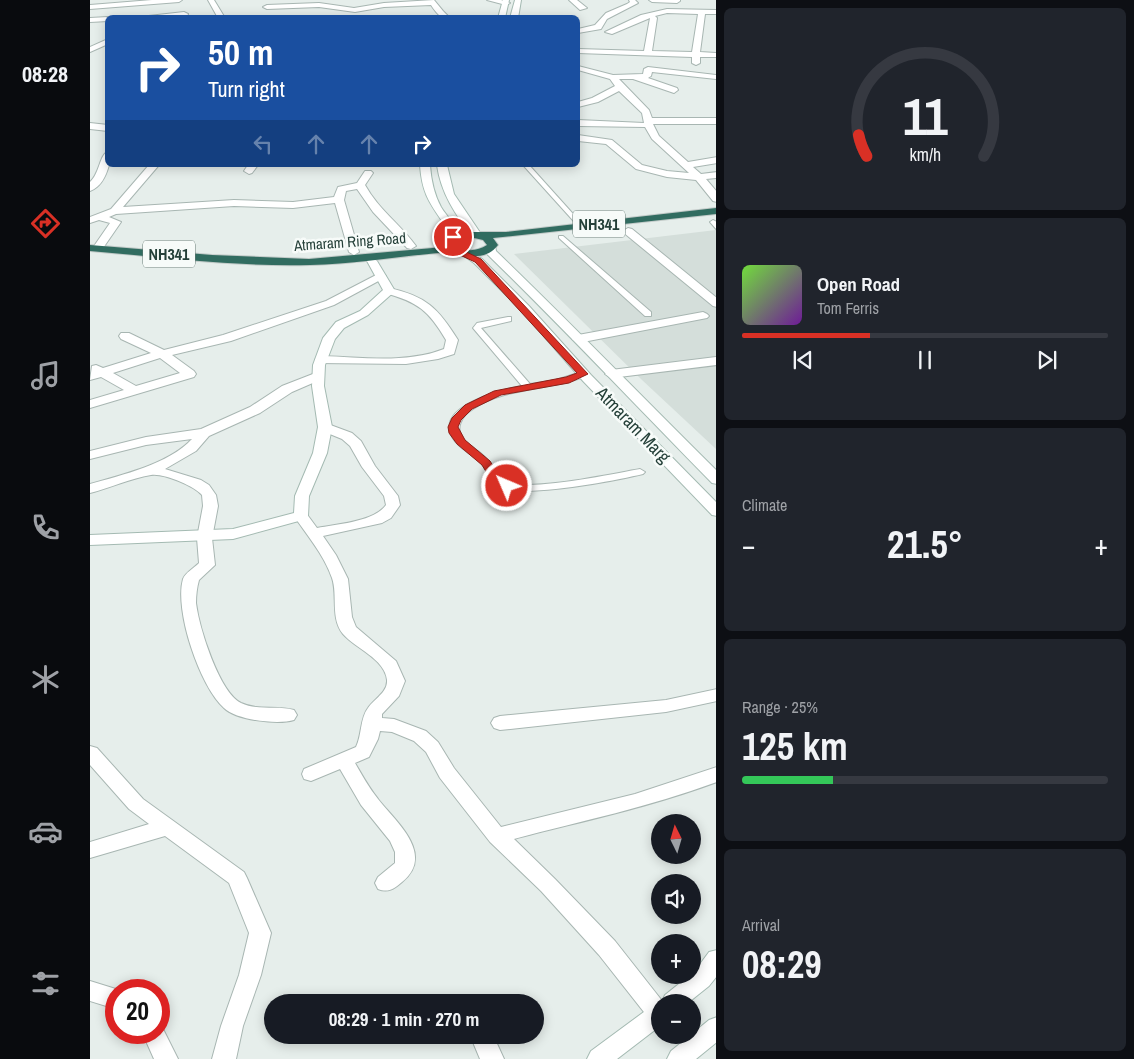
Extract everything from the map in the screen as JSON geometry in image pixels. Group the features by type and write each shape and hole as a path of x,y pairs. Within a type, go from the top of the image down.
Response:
{"highway":[{"name":"NH341","path":"716,220 492,246 483,252 455,245 463,234 506,235 581,226 716,220"},
{"path":"479,235 490,240 492,246"},
{"name":"Atmaram Ring Road","path":"249,259 411,246 455,245"},
{"name":"Atmaram Ring Road","path":"93,248 309,262 370,258 439,250 455,245"}],"street":[{"path":"90,7 178,0"},
{"path":"211,0 220,15"},
{"path":"490,0 506,2 502,15"},
{"path":"515,15 518,0"},
{"path":"572,0 583,8"},
{"path":"603,32 601,20 607,15 627,9 634,3 632,0"},
{"path":"652,0 677,1"},
{"path":"159,1 181,15"},
{"path":"345,1 359,15"},
{"path":"265,3 297,7 319,5 354,10 380,9 432,1 444,15"},
{"path":"265,3 272,15"},
{"path":"580,31 603,32 667,11 716,12"},
{"path":"644,17 702,16 716,21"},
{"path":"697,71 696,54 702,16"},
{"path":"648,53 653,18"},
{"path":"90,20 105,19"},
{"path":"580,45 586,41"},
{"path":"90,48 105,42"},
{"path":"580,51 716,55"},
{"path":"580,69 613,77 647,76 648,69 716,77"},
{"path":"634,76 674,90"},
{"path":"613,77 646,112 645,123"},
{"path":"580,104 595,100 620,86"},
{"path":"580,123 716,122"},
{"path":"645,123 656,137 698,177 716,199"},
{"path":"90,126 105,128"},
{"path":"580,138 609,142 639,167 667,174 698,177 716,175"},
{"path":"686,165 716,160"},
{"path":"90,188 101,177 105,164"},
{"path":"115,211 153,167"},
{"path":"425,167 428,186 437,208 452,228 455,245"},
{"path":"442,167 445,186 454,207 479,235"},
{"path":"354,252 338,200 341,189 360,185 368,172"},
{"path":"360,185 364,195 411,246"},
{"path":"94,218 115,211 234,203 293,205 338,200"},
{"path":"93,248 116,222 94,218"},
{"path":"628,232 716,304"},
{"name":"Atmaram Marg","path":"455,245 478,261 716,512"},
{"name":"Atmaram Marg","path":"492,246 491,252 546,305 716,480"},
{"path":"372,261 389,291"},
{"path":"94,371 227,338 330,303 380,276"},
{"path":"311,774 363,752 374,712 393,692 396,681 390,665 349,630 344,617 340,579 328,555 301,516 302,496 320,453 325,427 318,376 321,360 329,338 340,325 364,313 389,291"},
{"path":"321,360 402,360 437,357 450,351 452,340 429,308 419,299 408,294 389,291"},
{"path":"578,339 704,316"},
{"path":"90,404 190,374 162,354 126,336"},
{"path":"611,374 716,361"},
{"path":"94,371 134,390"},
{"path":"90,455 146,441 204,433 255,410 288,389 318,376"},
{"path":"313,534 377,520 386,516 393,505 391,496 356,444 347,436 325,427"},
{"path":"90,489 153,470 191,448 204,433"},
{"path":"153,470 195,482 205,489 210,496 211,503 205,535 207,565 191,578 188,602 202,652 219,689 231,704 242,709 261,713 288,715"},
{"path":"90,540 234,534 301,516"},
{"path":"500,723 666,706 716,695"},
{"path":"371,723 394,726 420,736 432,747 447,773 497,836 548,885 651,996"},
{"path":"90,753 136,804 237,878 260,933 250,975 232,1026 224,1059"},
{"path":"344,760 368,801 394,830 403,846 406,862 402,869 385,883"},
{"path":"497,836 635,802 672,791 716,774"},
{"path":"90,850 167,827"},
{"path":"683,994 701,979 716,959"},
{"path":"90,991 105,996"},
{"path":"599,1059 651,1020"},
{"path":"679,1059 716,1027"},
{"path":"159,1044 166,1059"},
{"path":"485,1044 492,1059"}],"lane":[{"path":"528,167 581,226"},
{"path":"561,237 648,314"},
{"path":"508,319 480,325 477,328 528,387"},
{"path":"584,374 569,380 498,393 481,400 457,418 453,427 455,433 461,442 486,463 500,484 514,488 526,488 640,472"}],"shaded area":[{"path":"716,230 716,449 641,379 514,254"}],"route":[{"path":"453,237 448,242 450,248 465,253 478,261 525,308 584,374 569,380 498,393 469,407 457,418 453,427 461,442 486,463 500,484 507,486"}]}
